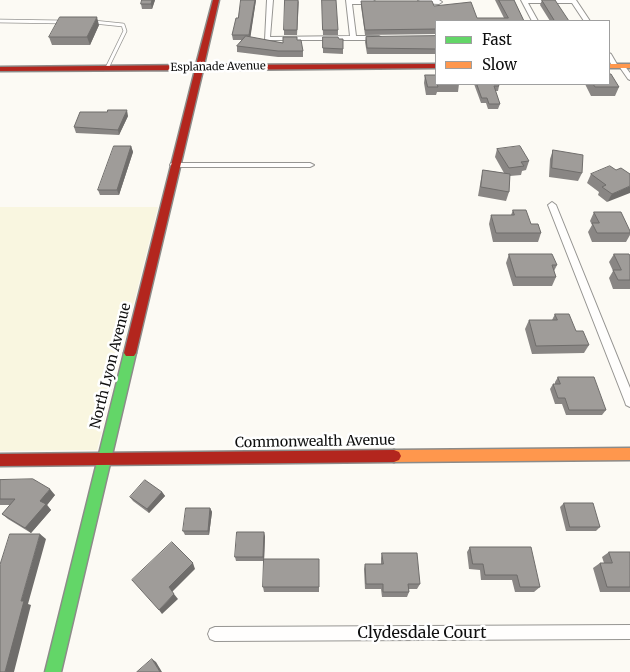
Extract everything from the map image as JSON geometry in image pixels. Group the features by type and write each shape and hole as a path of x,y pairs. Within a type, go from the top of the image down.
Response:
{"street":[{"name":"North Lyon Avenue","path":"53,672 174,165 216,0"},
{"path":"270,0 267,38 390,38"},
{"path":"353,38 349,1 379,2"},
{"path":"534,20 524,1 574,1 586,20"},
{"path":"409,2 439,2"},
{"path":"610,56 630,78"},
{"name":"Esplanade Avenue","path":"0,69 435,66"},
{"path":"174,165 310,166"},
{"path":"552,205 630,402"},
{"name":"Commonwealth Avenue","path":"0,460 630,454"},
{"name":"Clydesdale Court","path":"215,634 630,632"}],"lane":[{"path":"0,21 69,22"},
{"path":"88,22 124,25 124,31 107,68"}],"shaded area":[{"path":"0,207 158,207 97,450 0,451"}],"building":[{"path":"142,0 152,0 151,4 141,4"},
{"path":"241,0 255,0 249,35 232,35 236,18 238,18"},
{"path":"285,0 298,0 297,30 284,30"},
{"path":"322,0 336,0 338,30 323,30"},
{"path":"499,0 514,0 524,20 435,20 435,29 365,30 361,1 432,1 434,6 471,2 477,18 508,18"},
{"path":"542,0 555,0 568,20 554,20"},
{"path":"60,17 97,17 87,37 49,37"},
{"path":"246,36 283,43 283,37 297,37 297,40 301,40 303,51 278,51 237,46"},
{"path":"435,36 435,49 367,48 366,37"},
{"path":"323,37 343,39 343,49 323,48"},
{"path":"611,74 619,87 595,87 594,85 610,85"},
{"path":"425,75 435,75 435,85 438,87 428,87"},
{"path":"477,85 498,85 494,86 500,104 489,104 487,98 482,98"},
{"path":"108,110 127,110 118,130 74,127 80,112 107,112"},
{"path":"114,146 131,146 117,190 98,190"},
{"path":"520,146 529,161 521,162 524,166 509,168 497,149"},
{"path":"553,150 583,155 582,173 552,168"},
{"path":"610,166 616,170 621,168 630,174 630,186 612,194 602,187 606,185 591,174"},
{"path":"483,170 510,174 509,192 481,187"},
{"path":"513,210 526,210 531,224 538,224 541,233 496,233 491,215 514,215"},
{"path":"594,212 621,212 630,233 597,233 592,223 599,223"},
{"path":"509,254 552,254 557,265 552,265 556,277 516,277"},
{"path":"614,254 629,254 630,280 618,280 613,270 621,270"},
{"path":"555,314 569,314 576,331 583,331 589,345 536,346 529,320 557,320"},
{"path":"558,377 594,377 606,410 569,410 565,398 558,398 553,384 560,384"},
{"path":"33,479 50,489 40,501 46,504 25,528 2,514 15,499 0,499 0,480"},
{"path":"145,480 162,492 147,509 130,497"},
{"path":"564,503 593,503 600,527 570,527"},
{"path":"186,508 210,508 208,531 183,531"},
{"path":"237,532 264,532 263,557 235,557"},
{"path":"10,534 40,534 21,601 24,601 5,672 0,672 0,565"},
{"path":"172,542 193,563 169,587 174,594 159,610 132,580"},
{"path":"470,547 531,547 540,587 520,587 517,575 485,575 483,564 473,564"},
{"path":"609,552 630,552 630,587 607,587 600,563 612,563"},
{"path":"382,553 417,553 420,584 408,584 409,592 383,592 383,584 366,584 365,564 383,564"},
{"path":"264,559 319,559 319,587 263,587"},
{"path":"152,659 160,672 137,672"}],"traffic: fast":[{"path":"53,672 130,353"}],"traffic: slow":[{"path":"610,66 630,66"},
{"path":"394,456 630,454"}],"traffic: jam":[{"path":"130,353 216,0"},
{"path":"0,69 435,66"},
{"path":"0,460 394,456"}]}
